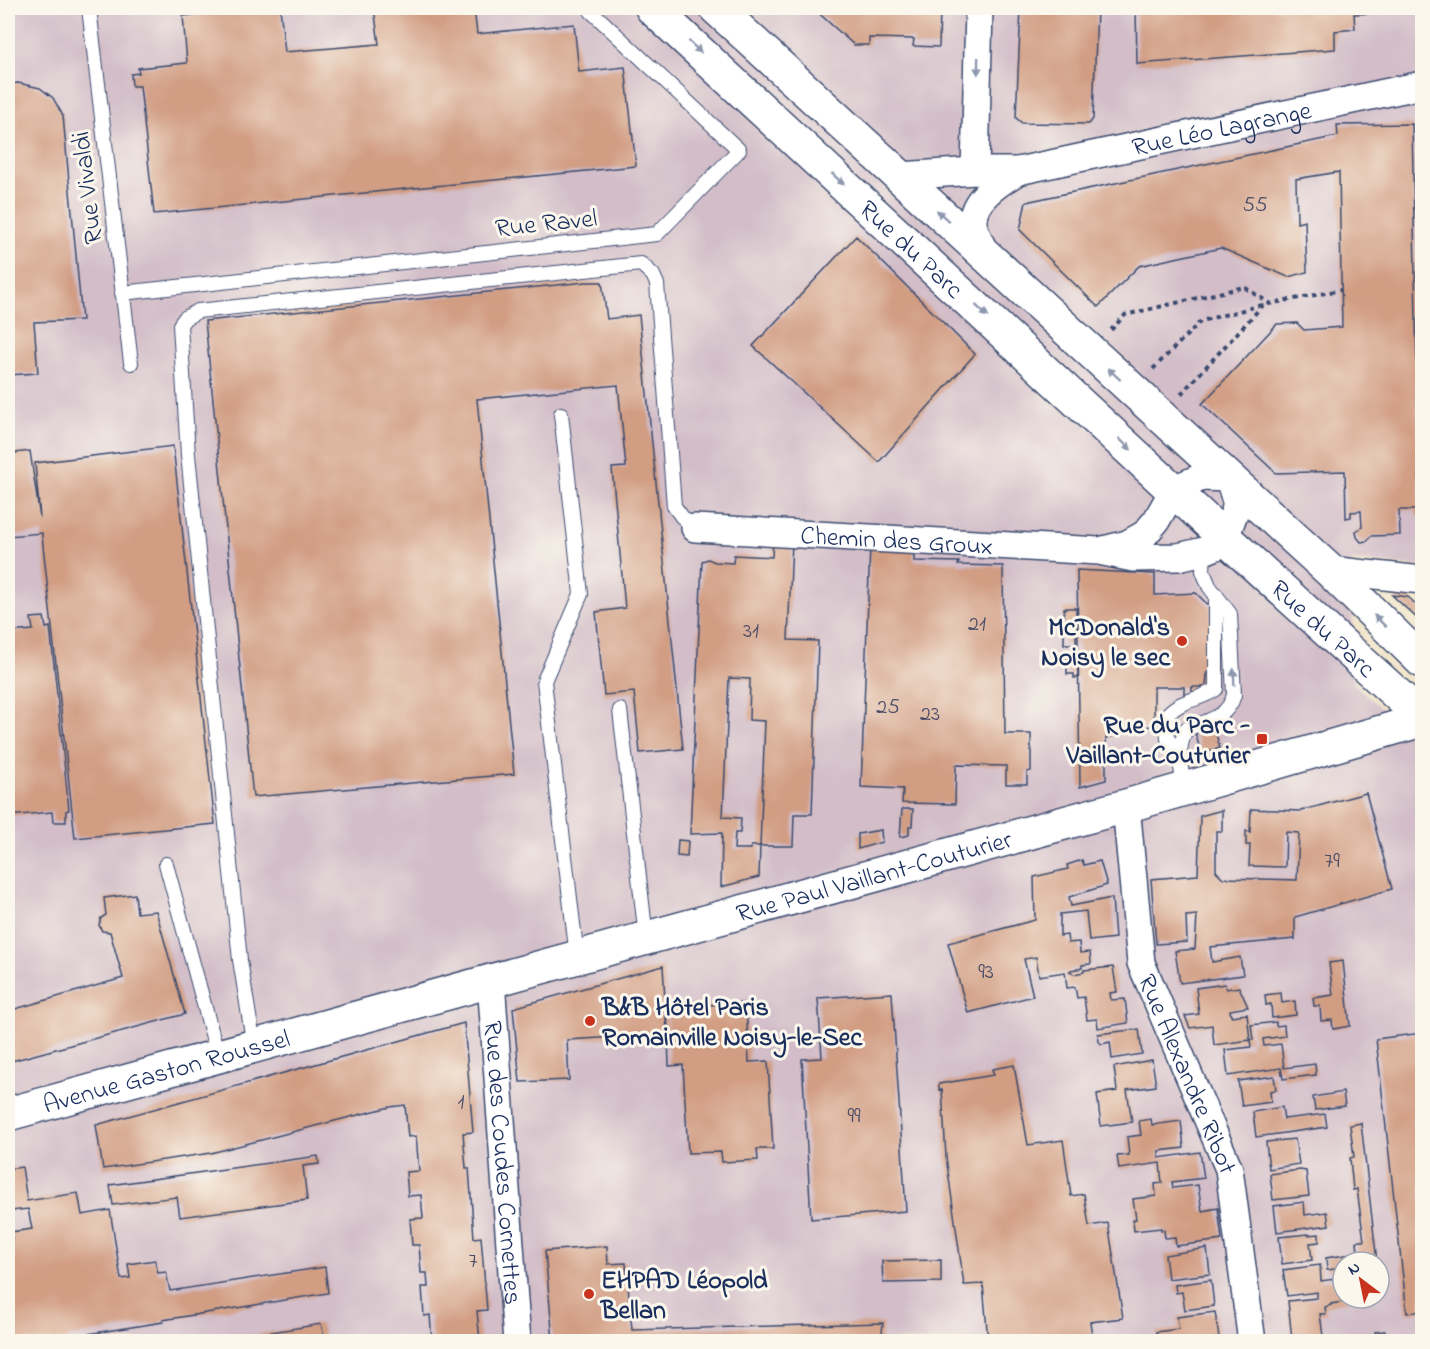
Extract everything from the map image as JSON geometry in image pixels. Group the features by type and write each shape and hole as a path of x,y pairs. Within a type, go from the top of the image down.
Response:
{"main road":[{"name":"Rue du Parc","path":"652,8 1174,489 1202,549 1422,719"},
{"name":"Rue du Parc","path":"711,11 804,88 1329,570 1422,661"},
{"name":"Rue Paul Vaillant-Couturier","path":"324,1027 1126,806 1422,719"},
{"name":"Avenue Gaston Roussel","path":"8,1114 324,1027"}],"street":[{"path":"975,171 979,8"},
{"name":"Rue Léo Lagrange","path":"1018,171 1422,85"},
{"path":"900,176 975,171 1018,171"},
{"path":"986,255 973,226 977,207 992,187 1018,171"},
{"path":"1156,521 1156,537 1162,547 1202,549 1237,505 1229,478 1202,477 1174,489"},
{"name":"Chemin des Groux","path":"1099,551 1127,544 1145,534 1156,521 1174,489"},
{"name":"Chemin des Groux","path":"695,528 1099,551 1134,558 1202,549"},
{"path":"1329,570 1422,580"},
{"name":"Rue Alexandre Ribot","path":"1126,806 1141,963 1229,1169 1252,1341"},
{"name":"Rue des Coudes Cornettes","path":"492,981 517,1341"}],"lane":[{"name":"Rue Vivaldi","path":"89,8 131,363"},
{"name":"Rue Ravel","path":"122,293 657,234 739,150 591,11"},
{"path":"254,1047 240,960 188,455 180,325 185,318 198,311 641,264 653,275 657,284 674,506 682,517 695,528"},
{"path":"561,414 581,594 544,681 577,957"},
{"path":"1178,757 1180,743 1186,729 1217,717 1231,708 1234,695 1230,614 1209,586 1203,571 1202,549"},
{"path":"1185,789 1178,757 1168,739 1166,716 1173,707 1207,695 1216,689 1216,595"},
{"path":"620,710 646,938"},
{"path":"166,864 218,1057"}],"path":[{"path":"1090,351 1125,315 1244,287 1270,304"},
{"path":"1132,390 1202,321 1263,305 1341,290"},
{"path":"1161,416 1263,305"}],"shaded area":[{"path":"8,8 1422,8 1422,567 1352,561 1354,683 1422,747 1422,1341 8,1341"}],"building":[{"path":"280,8 285,52 379,44 374,8 474,8 477,34 574,24 579,72 625,67 636,166 154,214 140,86 132,86 131,74 139,73 138,68 187,63 183,16"},
{"path":"813,8 940,8 939,47 913,46 914,39 869,38 869,45 854,45"},
{"path":"1021,8 1097,8 1093,119 1089,124 1022,123 1016,118"},
{"path":"1136,8 1422,8 1422,11 1354,14 1355,29 1335,31 1335,49 1137,64"},
{"path":"18,83 40,88 53,98 63,116 82,320 34,322 38,373 8,375 8,84"},
{"path":"1412,124 1420,516 1416,516 1416,510 1399,510 1400,535 1371,536 1367,541 1361,542 1356,531 1362,527 1361,511 1351,512 1351,517 1346,518 1345,471 1276,473 1202,404 1277,324 1297,323 1304,330 1342,327 1339,172 1296,179 1297,223 1305,221 1307,272 1288,277 1221,248 1139,266 1098,307 1020,230 1026,202 1338,136 1337,125"},
{"path":"856,236 975,354 879,462 753,346"},
{"path":"602,282 607,319 639,315 683,749 640,753 634,692 604,695 596,612 625,608 612,468 626,467 618,385 477,399 514,774 253,797 205,321"},
{"path":"173,446 215,824 75,838 42,533 8,536 8,454 30,451 40,518 35,463"},
{"path":"773,540 792,541 788,640 818,641 812,814 794,814 793,846 760,846 759,877 721,887 722,833 690,834 702,561 708,559 715,562 733,563 734,555 772,557","holes":["729,678 750,679 749,720 765,721 760,846 751,846 750,849 734,849 735,833 740,833 741,818 723,817"]},
{"path":"870,546 914,549 914,561 1003,566 1005,734 1031,734 1031,771 1027,772 1027,784 1006,784 1006,766 956,765 955,804 902,803 903,789 861,787"},
{"path":"1077,570 1155,574 1155,595 1196,593 1211,608 1209,673 1207,673 1206,687 1192,687 1192,695 1184,695 1184,687 1154,687 1154,725 1106,738 1106,780 1080,787"},
{"path":"1392,595 1408,597 1422,610 1422,623"},
{"path":"1064,608 1076,608 1076,644 1064,644"},
{"path":"44,617 46,628 50,627 69,810 66,811 66,822 53,822 52,812 8,816 8,632 33,630 31,618"},
{"path":"1067,652 1077,652 1078,678 1074,678 1074,674 1067,674"},
{"path":"1214,727 1220,748 1201,753 1195,732"},
{"path":"1366,793 1392,889 1295,917 1295,939 1210,947 1212,962 1240,957 1243,975 1180,983 1175,951 1195,949 1197,915 1186,916 1187,942 1156,944 1151,879 1198,875 1200,816 1222,810 1222,831 1216,831 1216,871 1223,878 1297,880 1299,833 1286,832 1285,867 1249,866 1250,845 1246,845 1246,831 1250,832 1251,809 1300,811"},
{"path":"902,809 913,809 912,826 909,826 909,835 900,837"},
{"path":"881,830 882,842 858,849 858,834"},
{"path":"678,840 688,841 687,857 677,856"},
{"path":"1082,860 1084,865 1100,861 1107,885 1069,897 1071,906 1112,898 1115,938 1089,941 1086,911 1060,914 1060,936 1067,935 1068,943 1079,942 1080,953 1090,952 1090,964 1082,965 1082,968 1069,972 1074,974 1084,972 1084,970 1113,967 1117,992 1110,993 1111,1000 1125,999 1128,1023 1098,1028 1097,1019 1087,1020 1084,997 1077,998 1075,987 1067,988 1065,972 1039,976 1036,957 1024,959 1033,996 968,1013 948,943 1035,920 1034,877 1068,869 1067,865"},
{"path":"135,894 137,913 156,911 185,1014 8,1062 8,1011 123,978 110,932 102,931 99,925 101,918 106,915 104,898"},
{"path":"1343,961 1350,1026 1333,1029 1332,1020 1321,1021 1320,1006 1314,1006 1313,998 1333,995 1329,963"},
{"name":"B&B Hôtel Paris Romainville Noisy-le-Sec","path":"663,966 667,1034 567,1040 569,1080 520,1082 513,1008"},
{"path":"1225,984 1226,989 1239,987 1248,1007 1230,1010 1231,1016 1247,1014 1250,1040 1214,1045 1212,1025 1190,1028 1185,1016 1199,1014 1196,988"},
{"path":"892,993 906,1211 811,1219 802,1059 822,1058 818,998"},
{"path":"1281,993 1282,1003 1295,1001 1296,1015 1272,1018 1271,1004 1266,1005 1265,995"},
{"path":"746,1003 749,1062 768,1061 773,1149 757,1149 758,1160 722,1162 721,1152 688,1153 683,1065 669,1066 667,1007"},
{"path":"1276,1022 1276,1026 1284,1025 1285,1036 1263,1039 1264,1046 1281,1044 1284,1068 1315,1064 1316,1075 1283,1079 1281,1068 1228,1076 1225,1050 1251,1047 1250,1040 1253,1040 1251,1025"},
{"path":"464,1023 473,1132 463,1133 466,1168 469,1168 474,1238 481,1237 487,1310 477,1311 480,1341 432,1341 430,1315 424,1316 422,1287 428,1287 427,1273 421,1273 419,1245 412,1245 410,1219 423,1218 421,1195 408,1196 406,1172 419,1171 416,1136 408,1137 405,1105 211,1153 103,1169 96,1125"},
{"path":"1139,1029 1142,1054 1112,1059 1110,1042 1102,1044 1099,1042 1098,1034"},
{"path":"1422,1033 1422,1311 1407,1313 1376,1039"},
{"path":"1152,1060 1156,1086 1127,1090 1132,1122 1101,1126 1097,1094 1117,1091 1114,1067"},
{"path":"1014,1065 1028,1145 1063,1140 1071,1196 1084,1194 1089,1226 1108,1223 1123,1318 1090,1322 1093,1341 988,1341 983,1284 964,1285 946,1157 942,1089 939,1090 939,1084 994,1075 992,1069"},
{"path":"1274,1076 1276,1090 1270,1091 1271,1102 1242,1106 1238,1081"},
{"path":"1343,1092 1345,1106 1315,1110 1313,1097"},
{"path":"1282,1107 1284,1119 1325,1114 1327,1127 1256,1137 1253,1112"},
{"path":"1151,1119 1152,1125 1181,1121 1184,1148 1159,1151 1159,1158 1200,1152 1204,1178 1172,1182 1173,1188 1198,1185 1202,1211 1218,1208 1222,1240 1176,1246 1175,1237 1165,1238 1164,1230 1161,1228 1134,1231 1133,1220 1136,1219 1133,1199 1156,1196 1155,1184 1162,1183 1160,1163 1119,1169 1117,1156 1129,1155 1127,1137 1141,1135 1139,1121"},
{"path":"1361,1123 1376,1250 1358,1250 1357,1241 1364,1241 1357,1189 1353,1190 1350,1158 1354,1157 1350,1125"},
{"path":"1295,1139 1299,1164 1269,1169 1266,1142"},
{"path":"318,1156 319,1164 303,1166 307,1200 180,1217 177,1197 113,1205 110,1185"},
{"path":"22,1167 27,1201 78,1193 82,1215 110,1210 121,1279 130,1278 128,1264 155,1260 158,1273 166,1272 170,1291 325,1267 328,1293 69,1337 67,1341 8,1341 8,1239 12,1239 11,1232 32,1229 28,1209 11,1211 10,1199 8,1200 8,1169"},
{"path":"1306,1171 1309,1196 1273,1200 1270,1174"},
{"path":"1304,1202 1305,1215 1327,1212 1329,1225 1277,1232 1274,1206"},
{"path":"1319,1234 1319,1242 1310,1243 1312,1260 1282,1264 1279,1237"},
{"name":"EHPAD Léopold Bellan","path":"607,1246 608,1264 626,1263 632,1330 883,1323 881,1341 553,1341 545,1251"},
{"path":"1207,1248 1210,1274 1168,1279 1165,1255"},
{"path":"1331,1257 1331,1270 1327,1270 1326,1258"},
{"path":"941,1260 941,1282 883,1283 882,1261"},
{"path":"1320,1265 1321,1281 1331,1280 1331,1305 1325,1307 1326,1314 1320,1314 1323,1336 1292,1340 1288,1301 1317,1298 1317,1292 1287,1296 1283,1270"},
{"path":"1211,1280 1214,1306 1185,1310 1182,1292 1176,1293 1175,1285"},
{"path":"1215,1312 1219,1338 1158,1341 1156,1332 1179,1329 1177,1317"},
{"path":"321,1324 325,1341 223,1341 223,1340"},
{"path":"1385,1331 1386,1341 1377,1341 1375,1332"}],"place":[{"name":"McDonald's Noisy le sec","path":"1182,641"},
{"name":"Rue du Parc - Vaillant-Couturier","path":"1262,739"},
{"name":"B&B Hôtel Paris Romainville Noisy-le-Sec","path":"590,1021"},
{"name":"EHPAD Léopold Bellan","path":"589,1294"}]}
